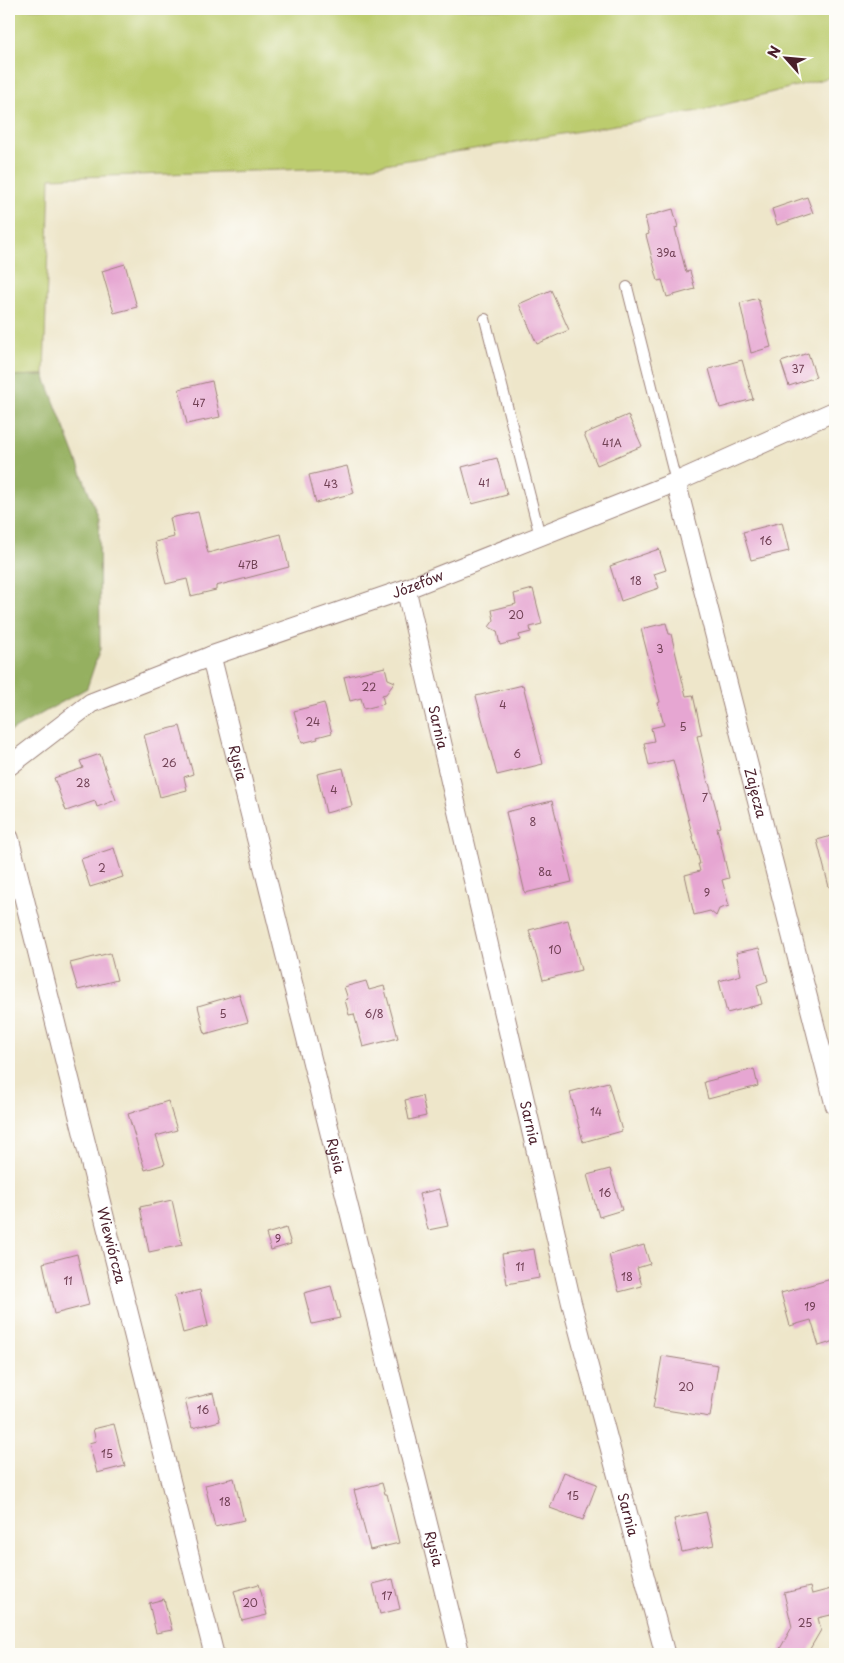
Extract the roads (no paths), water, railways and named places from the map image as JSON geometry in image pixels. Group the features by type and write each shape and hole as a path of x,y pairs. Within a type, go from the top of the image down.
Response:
{"street":[{"name":"Józefów","path":"9,766 92,704 211,656 406,589 676,482 835,411"},
{"name":"Zajęcza","path":"676,482 835,1105"},
{"name":"Sarnia","path":"406,589 571,1301 666,1654"},
{"name":"Rysia","path":"211,656 460,1654"},
{"name":"Wiewiórcza","path":"9,838 214,1654"}],"lane":[{"path":"627,287 676,482"},
{"path":"486,319 540,536"}]}
